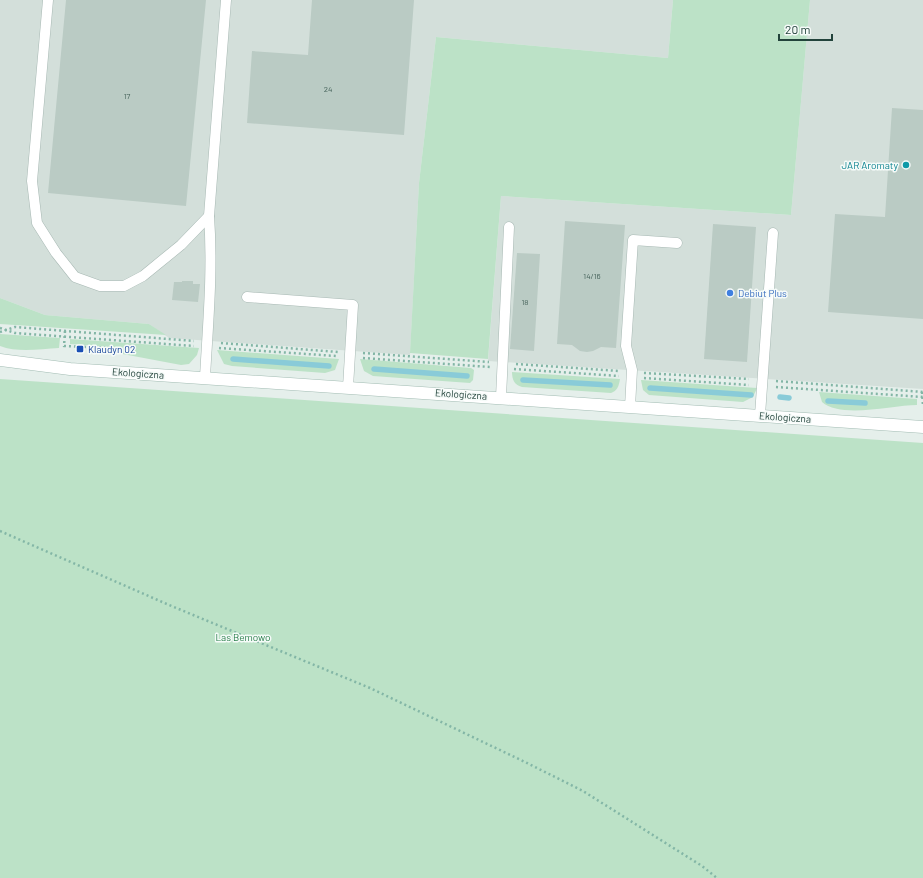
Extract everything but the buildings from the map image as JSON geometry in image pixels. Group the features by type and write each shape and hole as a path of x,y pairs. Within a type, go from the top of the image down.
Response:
{"street":[{"name":"Ekologiczna","path":"0,360 70,368 923,427"}],"lane":[{"path":"48,0 32,181 37,223 56,253 75,277 100,286 124,286 143,276 181,246 209,216"},
{"path":"205,377 211,252 209,216 226,0"},
{"path":"501,397 510,227"},
{"path":"760,415 773,233"},
{"path":"630,407 632,375 626,346 633,240 677,242"},
{"path":"247,296 353,305 348,387"}],"path":[{"path":"0,332 15,327 207,344 502,366 922,392 923,406"},
{"path":"0,328 15,332 65,336 207,344 350,355 440,358 502,366 763,383 923,397"},
{"path":"65,331 64,346 112,348"},
{"path":"0,531 169,605 370,688 524,762 583,791 702,866 717,878"}],"shaded area":[{"path":"0,0 673,0 668,58 436,37 419,183 410,355 169,338 149,324 45,315 0,298"},
{"path":"810,0 923,0 923,389 488,361 501,196 791,215"}],"green space":[{"path":"673,0 810,0 791,215 501,196 488,359 410,353 419,183 436,37 668,58"},
{"path":"0,298 45,315 149,324 166,335 0,324"},
{"path":"0,334 60,338 59,348 29,350 7,348 0,346"},
{"path":"70,339 199,348 197,355 189,364 181,365 112,352 112,347 70,344"},
{"path":"217,350 339,359 335,370 325,373 232,366 224,364"},
{"path":"360,359 471,368 474,370 473,380 470,383 373,376 364,371"},
{"path":"512,372 620,379 617,388 611,393 522,387 517,385 514,381"},
{"name":"Las Bemowo","path":"0,379 923,443 923,878 0,878"},
{"path":"641,380 757,388 753,397 743,402 649,395 643,390"},
{"path":"819,392 917,399 917,405 868,410 841,410 822,402"}],"waterway":[{"path":"233,359 329,366"},
{"path":"374,369 467,376"},
{"path":"523,380 610,385"},
{"path":"650,388 751,395"},
{"path":"780,397 789,398"},
{"path":"828,401 865,403"}],"place":[{"name":"JAR Aromaty","path":"906,165"},
{"name":"Debiut Plus","path":"730,293"},
{"name":"Klaudyn 02","path":"80,349"}]}
